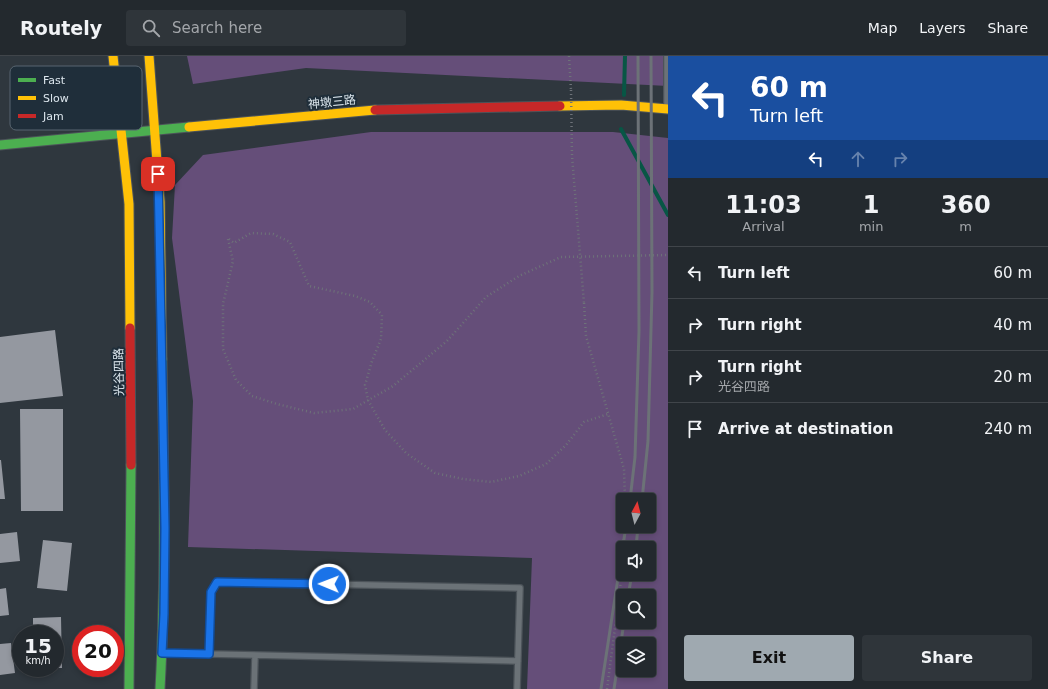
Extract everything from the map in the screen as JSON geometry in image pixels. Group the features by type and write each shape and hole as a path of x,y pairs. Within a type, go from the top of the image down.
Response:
{"main road":[{"name":"光谷四路","path":"113,56 114,66"},
{"path":"149,56 156,132 160,202 165,528 164,614 160,689"},
{"name":"神墩三路","path":"0,145 156,132 392,108 621,105 668,109"},
{"name":"光谷四路","path":"120,130 129,219 132,520 132,620 129,689"}],"lane":[{"path":"667,56 668,109"},
{"path":"209,654 211,592 217,582 512,587 520,588 517,689"},
{"path":"162,653 518,661"},
{"path":"254,689 255,656"}],"path":[{"path":"569,56 572,156 586,336 624,469 625,493"},
{"path":"608,414 584,422 566,445 546,464 519,476 491,482 435,474 406,453 385,430 368,400 365,385 372,361 381,339 382,315 370,302 355,296 309,286 290,242 273,234 251,233 234,242 228,239 233,261 223,304 223,348 236,380 252,396 314,413 353,409 368,400 393,386 447,341 486,297 519,276 561,257 668,255"},
{"path":"607,689 621,581"}],"shaded area":[{"path":"187,56 668,56 668,86 306,68 193,84"},
{"path":"371,132 613,132 668,138 668,689 527,689 532,558 188,547 193,401 172,238 175,185 203,155"}],"building":[{"path":"55,330 63,396 0,403 0,337"},
{"path":"20,409 63,409 63,511 21,511"},
{"path":"1,460 5,499 0,499"},
{"path":"17,532 20,561 0,563 0,534"},
{"path":"43,540 72,543 67,591 37,588"},
{"path":"6,588 9,615 0,616 0,589"},
{"path":"61,617 61,625 33,625 33,618"},
{"path":"11,643 12,673 0,675 0,644"}],"waterway":[{"path":"624,95 625,56"},
{"path":"621,129 668,215"}],"railway":[{"path":"631,493 635,457 639,331 638,56"},
{"path":"643,493 648,441 652,292 651,56"},
{"path":"601,689 625,533"},
{"path":"637,533 637,541"},
{"path":"629,589 631,581"},
{"path":"614,689 623,629"}],"traffic: fast":[{"path":"0,145 189,127"},
{"path":"160,689 164,565 162,359"},
{"path":"129,689 131,465"}],"traffic: slow":[{"path":"113,56 114,66"},
{"path":"149,56 160,202 162,359"},
{"path":"560,106 621,105 668,109"},
{"path":"189,127 375,110"},
{"path":"121,130 129,204 130,328"}],"traffic: jam":[{"path":"375,110 560,106"},
{"path":"130,328 131,465"}],"route":[{"path":"158,174 160,202 165,528 162,653 209,654 211,592 217,582 329,584"}]}
